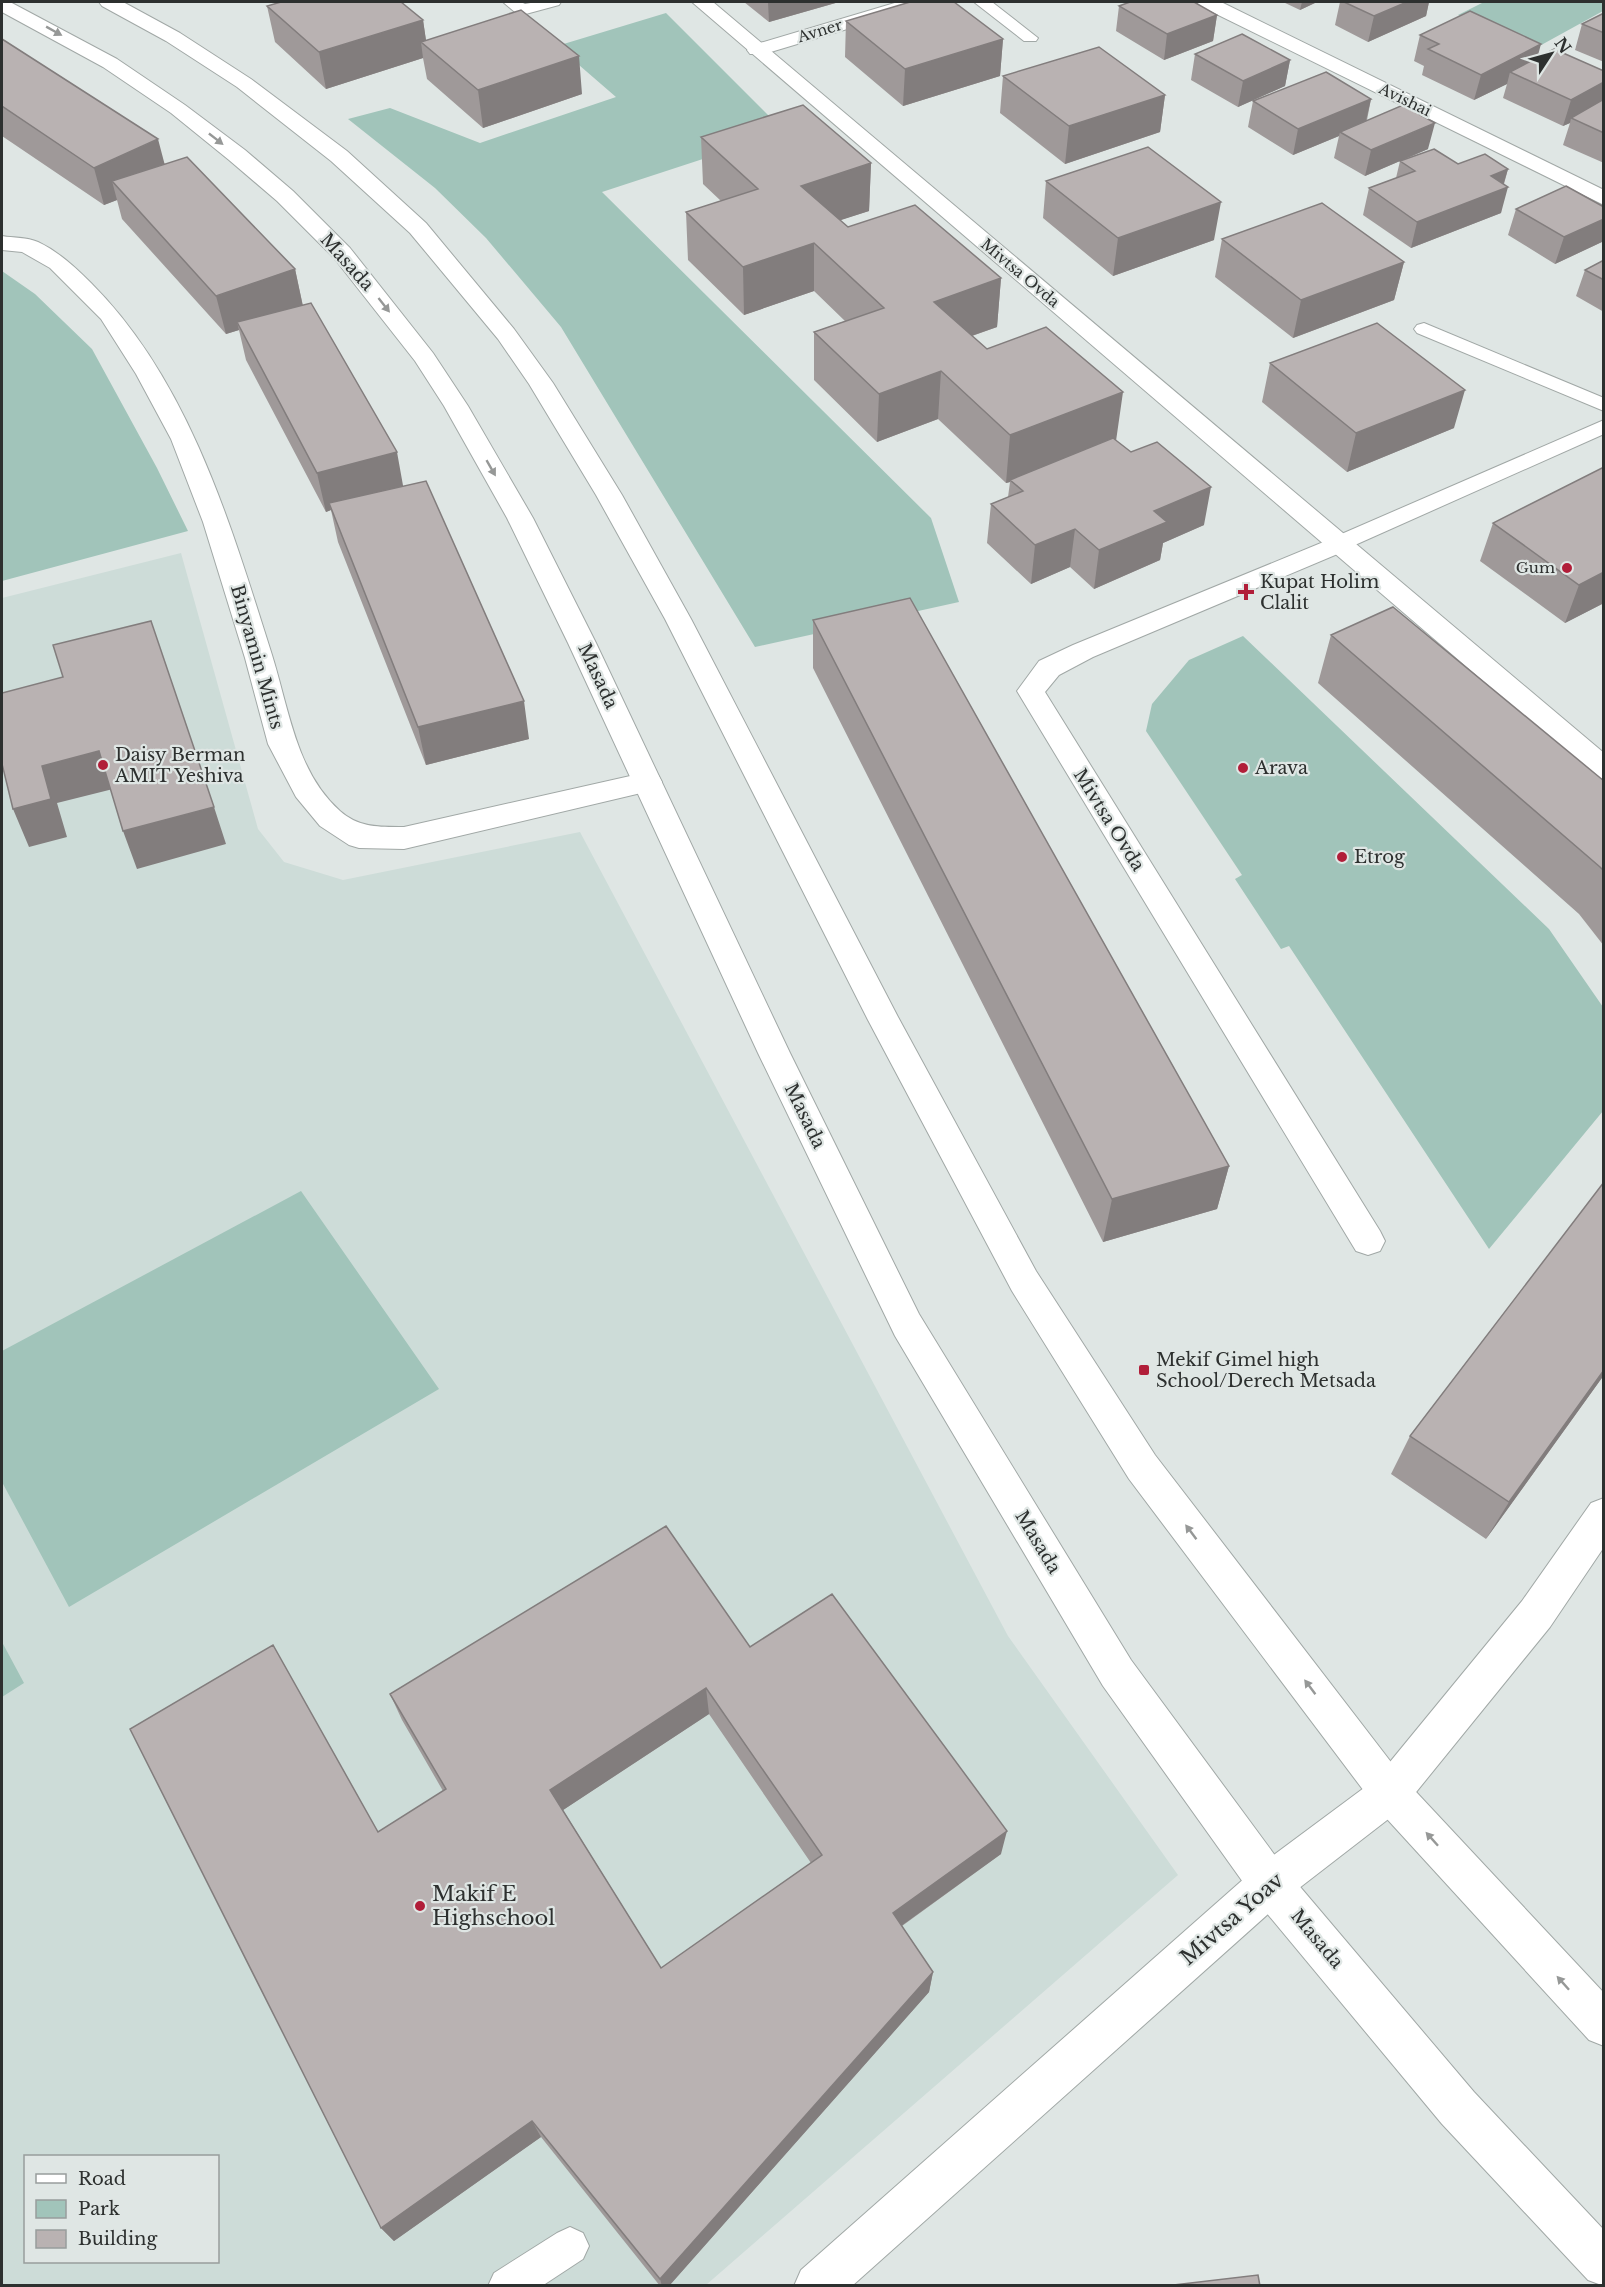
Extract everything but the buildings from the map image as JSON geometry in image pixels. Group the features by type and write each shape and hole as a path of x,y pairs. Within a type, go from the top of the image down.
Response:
{"main road":[{"path":"109,2 173,37 244,83 339,156 418,228 506,334 541,383 603,485 678,619 884,1020 1024,1281 1142,1467 1390,1792 1604,2025"},
{"name":"Mivtsa Ovda","path":"702,2 1604,769"},
{"name":"Avner","path":"757,50 917,2"},
{"name":"Avishai","path":"1207,2 1604,199"},
{"name":"Masada","path":"2,5 110,63 178,109 285,196 348,261 425,358 456,406 520,518 648,782 774,1053 908,1325 1117,1673 1270,1884 1458,2108 1604,2264"},
{"name":"Binyamin Mints","path":"4,238 28,246 58,263 110,315 148,374 183,439 216,522 259,658 282,744 306,790 330,819 359,837 404,838 648,782"},
{"name":"Mivtsa Ovda","path":"1338,544 1083,651 1049,668 1031,691 1368,1241"},
{"name":"Mivtsa Yoav","path":"818,2286 1270,1884 1390,1792 1536,1614 1604,1515"}],"lane":[{"path":"511,2 522,10 553,2"},
{"path":"982,2 1030,38"},
{"path":"1424,329 1604,405"},
{"path":"1338,544 1604,426"},
{"path":"507,2286 570,2247"}],"shaded area":[{"path":"181,553 258,829 284,862 343,880 580,832 1008,1636 1178,1875 706,2285 2,2285 2,598"}],"green space":[{"path":"1484,2 1603,2 1603,11 1534,49 1458,15"},
{"path":"666,13 785,132 602,192 931,518 959,602 755,647 561,327 486,238 435,188 348,119 390,108 480,143 616,97 557,46"},
{"path":"2,271 35,294 92,349 157,468 188,531 2,581"},
{"path":"1243,636 1549,929 1603,1007 1603,1111 1489,1249 1289,946 1281,949 1235,879 1242,875 1146,731 1152,704 1189,660"},
{"path":"301,1191 439,1389 69,1607 2,1482 2,1351"},
{"path":"2,1642 24,1683 2,1697"}],"place":[{"name":"Gum","path":"1567,568"},
{"name":"Kupat Holim Clalit","path":"1246,592"},
{"name":"Daisy Berman AMIT Yeshiva","path":"103,765"},
{"name":"Arava","path":"1243,768"},
{"name":"Etrog","path":"1342,857"},
{"name":"Mekif Gimel high School/Derech Metsada","path":"1144,1370"},
{"name":"Makif E Highschool","path":"420,1906"}]}
